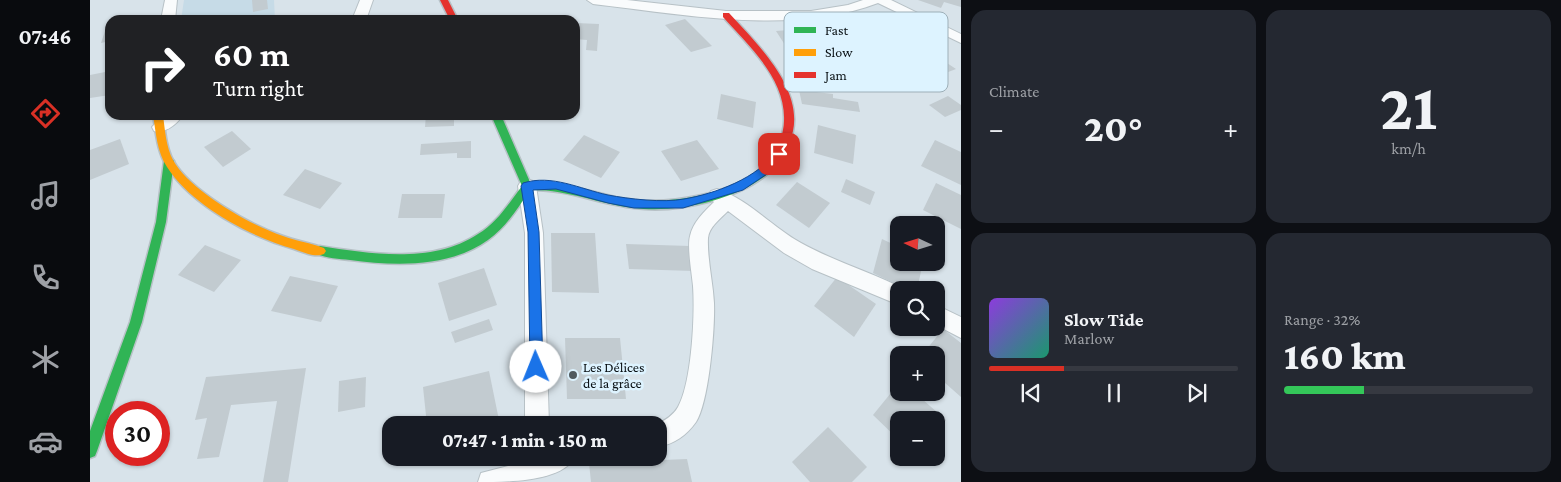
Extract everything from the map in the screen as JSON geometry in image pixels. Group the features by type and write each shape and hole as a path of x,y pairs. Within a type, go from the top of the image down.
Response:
{"street":[{"path":"169,15 171,0"},
{"path":"361,15 364,4 368,0"},
{"path":"444,0 452,15"},
{"path":"592,0 726,15 784,15"},
{"path":"835,12 851,10 875,0"},
{"path":"881,0 906,12"},
{"path":"169,162 202,197 230,216 268,237 340,255 373,258 406,258 462,249 480,240 493,229 510,212 527,186 540,184 556,185 634,204 683,204 721,198 772,165 786,142 790,121 788,101 774,72 726,15"},
{"path":"948,33 961,39"},
{"path":"498,120 527,186 534,232 537,416"},
{"path":"90,451 136,322 161,222 169,162 159,121"},
{"path":"721,198 791,247 819,263 890,292"},
{"path":"667,433 671,432 688,414 696,384 702,338 704,295 699,237 721,198"},
{"path":"945,319 961,328"},
{"path":"490,482 538,470"}],"shaded area":[{"path":"184,0 274,0 275,15 182,15"}],"building":[{"path":"252,0 267,0 268,9 253,12"},
{"path":"918,0 961,0 961,7 944,2 941,8"},
{"path":"685,19 712,46 691,52 665,25"},
{"path":"580,23 599,24 597,51 586,50 587,40 580,39"},
{"path":"784,30 784,43 776,31"},
{"path":"105,31 105,42 101,43"},
{"path":"948,64 956,69 948,72"},
{"path":"105,72 105,96 90,98 90,75"},
{"path":"799,92 833,94 833,98 858,102 860,112 802,104"},
{"path":"721,94 756,102 753,128 717,119"},
{"path":"948,96 961,105 961,110 945,117 929,105"},
{"path":"426,120 454,120 454,126 425,127"},
{"path":"818,125 856,135 853,164 814,153"},
{"path":"232,131 251,149 223,167 204,147"},
{"path":"584,135 620,152 601,178 563,160"},
{"path":"120,139 129,164 90,180 90,150"},
{"path":"697,140 719,169 681,181 661,151"},
{"path":"935,140 961,152 961,185 921,166"},
{"path":"471,141 471,158 457,158 457,153 420,155 421,144"},
{"path":"305,169 342,183 320,209 283,195"},
{"path":"846,179 875,192 870,205 841,192"},
{"path":"797,182 830,203 809,228 776,205"},
{"path":"936,183 961,195 961,229 945,221 945,216 935,216 923,210"},
{"path":"402,194 445,194 442,218 398,218"},
{"path":"551,233 595,233 599,293 552,292"},
{"path":"882,239 890,243 890,271 921,271 919,281 890,281 873,273"},
{"path":"626,244 690,246 694,271 629,269"},
{"path":"205,245 241,260 214,292 178,275"},
{"path":"484,268 497,305 449,321 438,283"},
{"path":"290,276 338,286 321,322 271,311"},
{"path":"837,277 876,304 854,337 814,306"},
{"path":"489,319 493,330 455,343 451,332"},
{"path":"945,331 961,343 961,397 945,383 945,346 929,346 937,336 945,336"},
{"path":"565,338 620,338 626,399 567,399"},
{"path":"306,368 288,482 263,482 277,401 231,405 219,457 197,459 207,418 195,420 206,377"},
{"path":"489,371 498,416 426,416 423,387"},
{"path":"366,377 365,407 338,412 339,381"},
{"path":"890,394 890,401 924,401 936,411 890,411 890,431 873,415"},
{"path":"828,427 867,467 852,482 810,482 792,462"},
{"path":"687,459 692,482 591,482 589,466 667,466 667,460"}],"traffic: fast":[{"path":"498,120 527,186"},
{"path":"320,251 360,257 403,259 446,254 465,248 489,233 507,214 527,186 551,186 635,204 666,205 695,201 725,192 755,178 779,156 786,140"},
{"path":"90,451 136,322 161,222 169,161"}],"traffic: slow":[{"path":"159,120 168,160 183,179 208,201 237,221 253,229 286,242 320,251"}],"traffic: jam":[{"path":"444,0 452,15"},
{"path":"726,15 763,56 782,87 788,104 789,121 786,140"}],"place":[{"name":"Les Délices de la grâce","path":"573,375"}],"route":[{"path":"536,367 534,232 527,186 540,184 556,185 634,204 683,204 739,187 772,165 779,154"}]}
